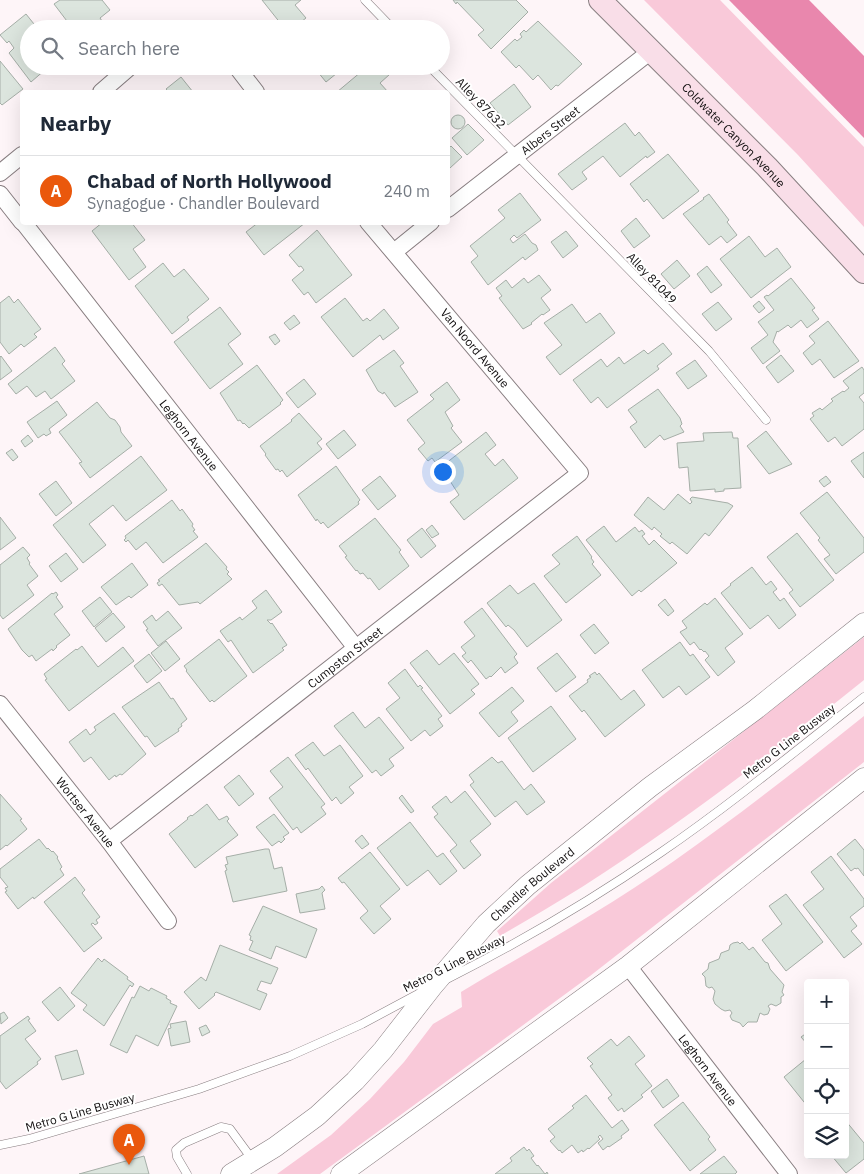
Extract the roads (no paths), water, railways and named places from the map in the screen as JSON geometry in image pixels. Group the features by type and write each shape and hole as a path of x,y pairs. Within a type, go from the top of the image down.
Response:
{"main road":[{"name":"Coldwater Canyon Avenue","path":"600,0 796,197 864,272"}],"street":[{"name":"Albers Street","path":"450,207 651,51"},
{"path":"103,90 121,75"},
{"path":"243,75 254,90"},
{"path":"0,173 20,157"},
{"name":"Leghorn Avenue","path":"0,194 20,218"},
{"name":"Leghorn Avenue","path":"25,225 356,648"},
{"name":"Van Noord Avenue","path":"371,225 580,473"},
{"path":"394,252 427,225"},
{"name":"Cumpston Street","path":"109,841 580,473"},
{"name":"Chandler Boulevard","path":"230,1174 275,1147 317,1116 355,1081 383,1050 432,987 486,924 528,885 650,787 755,710 864,623"},
{"name":"Wortser Avenue","path":"0,704 109,841 168,921"},
{"path":"341,1174 628,966 864,778"},
{"name":"Leghorn Avenue","path":"628,966 789,1174"}],"lane":[{"path":"365,0 384,20"},
{"name":"Alley 87632","path":"438,75 516,155"},
{"name":"Alley 81049","path":"516,155 709,351 766,420"},
{"name":"Metro G Line Busway","path":"0,1145 29,1139 208,1086 290,1056 362,1024 510,947 566,915 661,853 864,697"},
{"path":"187,1174 177,1157 176,1150 184,1143 221,1127 230,1129 253,1160"}],"place":[{"name":"Chabad of North Hollywood","path":"129,1165"}]}
